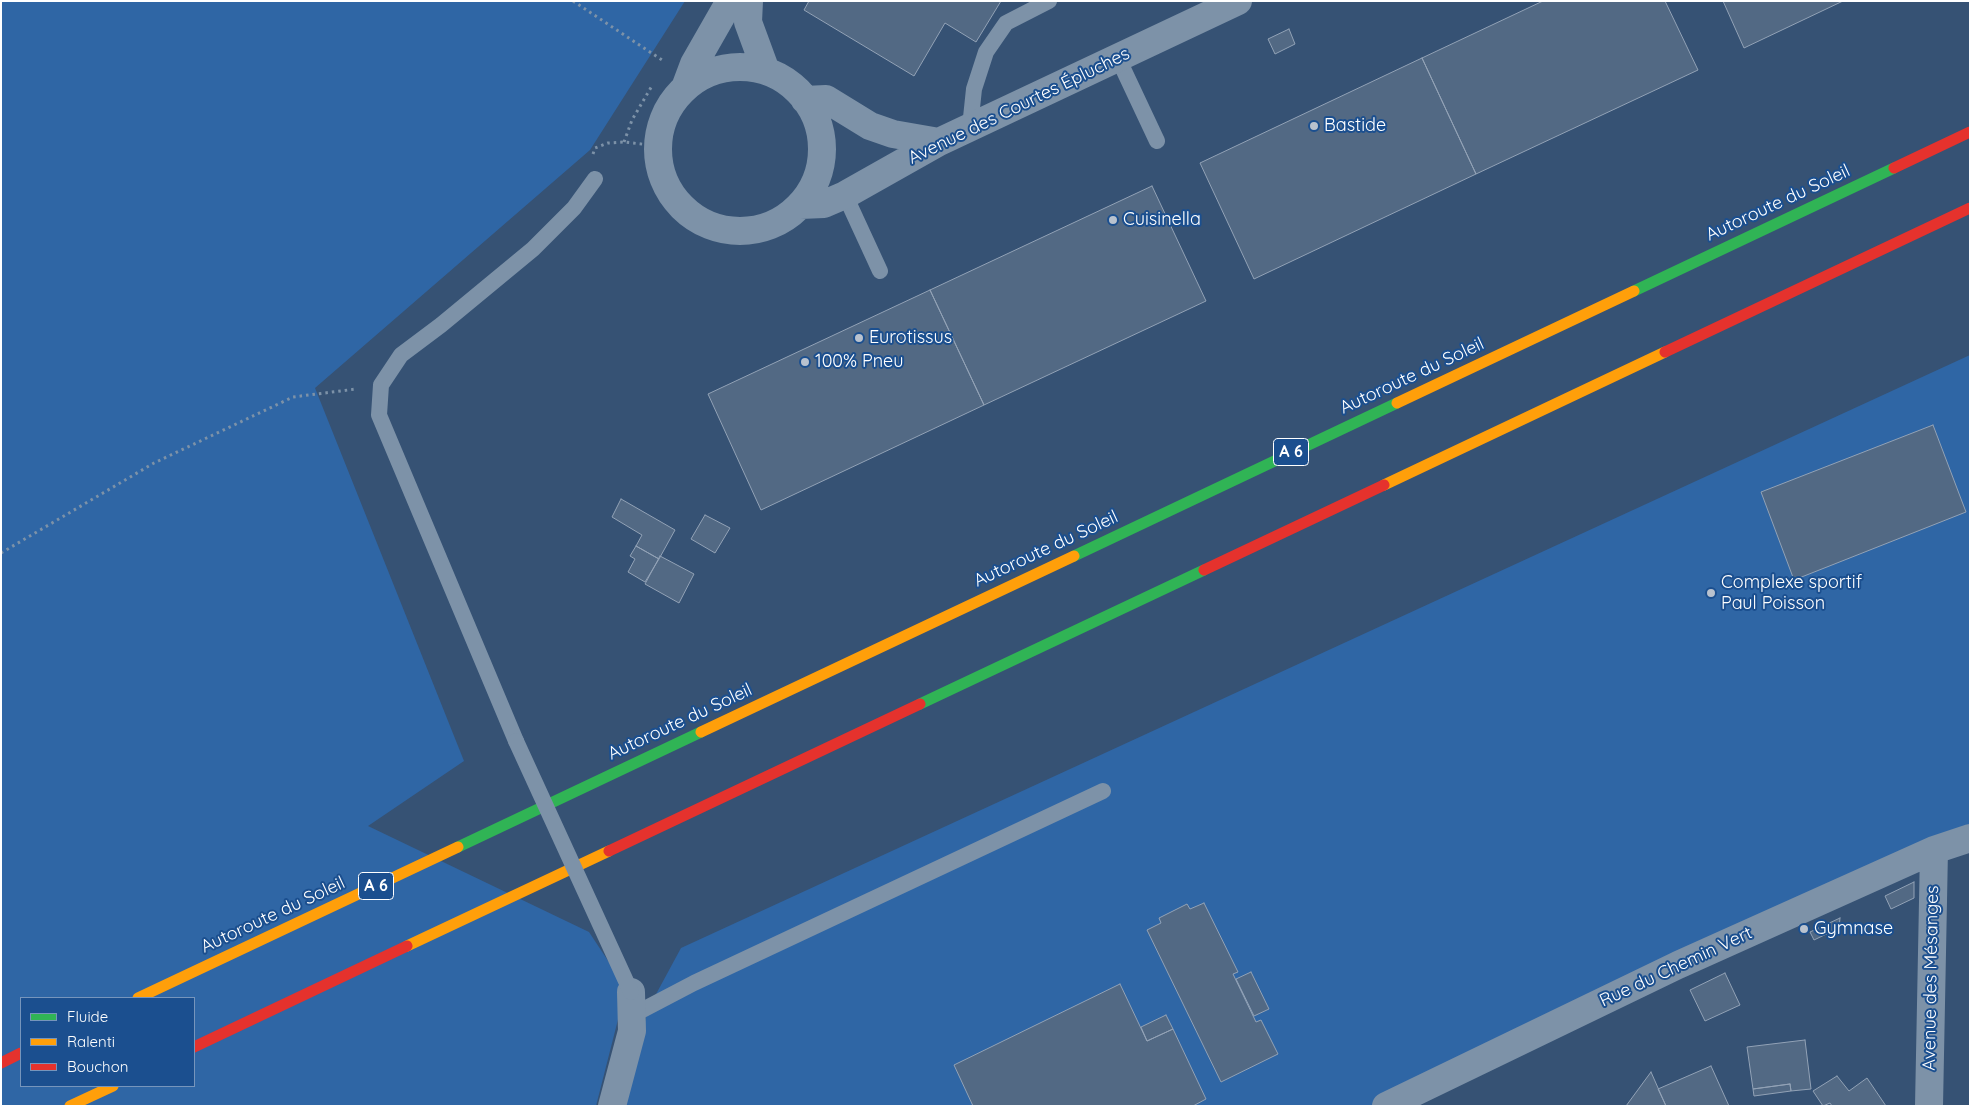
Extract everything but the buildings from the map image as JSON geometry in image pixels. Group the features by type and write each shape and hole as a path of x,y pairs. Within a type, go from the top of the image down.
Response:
{"highway":[{"name":"Autoroute du Soleil","path":"140,997 1970,132"},
{"path":"195,1048 1970,208"},
{"path":"1,1063 20,1054"},
{"path":"70,1106 111,1087"}],"street":[{"path":"685,88 694,64 730,1"},
{"path":"749,1 748,22 766,71"},
{"name":"Avenue des Courtes Épluches","path":"800,205 824,204 845,195 939,142 1238,1"},
{"path":"746,67 766,71 788,82 805,100 818,125 822,154 815,181 800,205 777,222 750,231 722,230 695,219 674,199 661,174 658,146 661,124 671,104 685,88 703,75 723,68 746,67"},
{"path":"805,100 826,99 870,126 893,134 939,142"},
{"name":"Rue du Chemin Vert","path":"1386,1106 1678,965 1934,850 1970,838"},
{"name":"Avenue des Mésanges","path":"1929,1106 1934,850"},
{"path":"612,1106 632,1031 631,1004"}],"lane":[{"path":"970,127 974,89 986,52 1006,23 1049,1"},
{"path":"1118,58 1157,141"},
{"path":"595,179 574,208 534,249 441,325 401,354 381,386 379,415 516,741 631,1004 694,983 1103,791"},
{"path":"845,195 880,272"}],"path":[{"path":"573,1 666,62"},
{"path":"595,148 608,143 624,142 658,146"},
{"path":"1,553 154,463 293,397 381,386"}],"shaded area":[{"path":"1,1 685,1 590,150 315,388 464,761 368,826 589,932 626,988 596,1106 1,1106"},
{"name":"Complexe sportif Paul Poisson","path":"1970,355 1970,832 1924,843 1371,1106 624,1106 648,1009 681,948"}],"traffic: fast":[{"path":"1634,291 1894,168"},
{"path":"1074,556 1397,403"},
{"path":"920,704 1204,570"},
{"path":"458,847 701,732"}],"traffic: slow":[{"path":"1397,403 1634,291"},
{"path":"1384,485 1665,352"},
{"path":"701,732 1074,556"},
{"path":"140,997 458,847"},
{"path":"407,946 609,851"},
{"path":"70,1106 111,1087"}],"traffic: jam":[{"path":"1894,168 1970,132"},
{"path":"1665,352 1970,208"},
{"path":"1204,570 1384,485"},
{"path":"609,851 920,704"},
{"path":"195,1047 407,946"},
{"path":"1,1063 20,1054"}],"place":[{"name":"Bastide","path":"1314,126"},
{"name":"Cuisinella","path":"1113,220"},
{"name":"Eurotissus","path":"859,338"},
{"name":"100% Pneu","path":"805,362"},
{"name":"Complexe sportif Paul Poisson","path":"1711,593"},
{"name":"Gymnase","path":"1804,929"}]}
